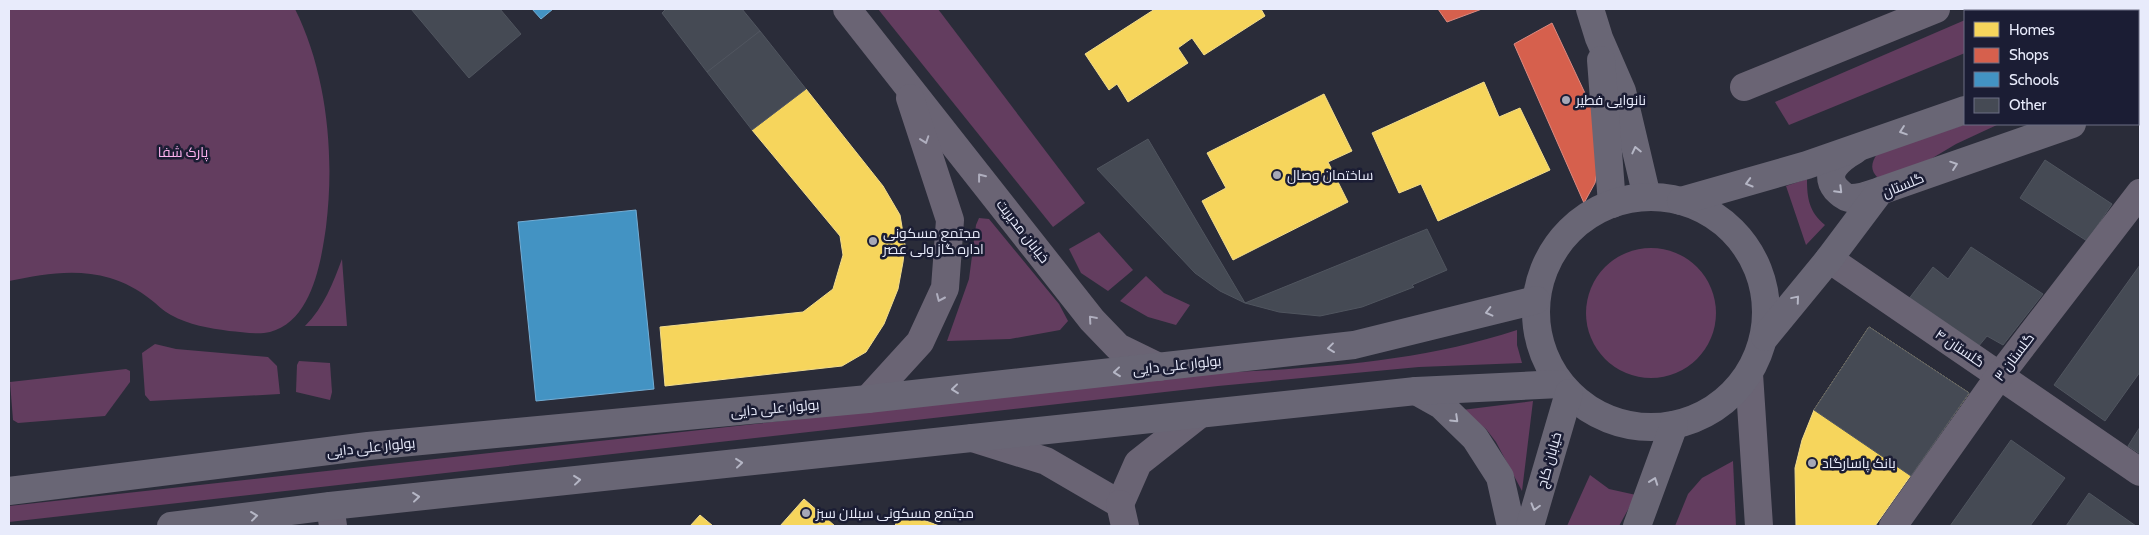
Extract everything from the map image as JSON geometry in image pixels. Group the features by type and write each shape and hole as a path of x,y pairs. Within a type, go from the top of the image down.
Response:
{"main road":[{"path":"1590,9 1599,38 1622,91 1647,197"},
{"path":"1599,38 1612,204"},
{"path":"1681,201 1798,168 1964,110"},
{"name":"گلستان","path":"1765,337 1829,259 1880,192 2069,125"},
{"path":"1865,144 1838,160 1831,175 1832,184 1843,196 1851,198 1880,192"},
{"path":"1647,197 1681,201 1714,215 1740,238 1745,245 1759,268 1767,302 1765,337 1759,357 1749,374 1729,398 1710,411 1674,425 1652,428 1629,426 1607,419 1586,408 1564,388 1545,358 1537,330 1536,300 1544,269 1560,241 1584,218 1612,204 1647,197"},
{"name":"بولوار علی دایی","path":"9,491 368,446 868,399 1354,345 1536,300"},
{"path":"171,526 331,516 972,438 1416,391 1564,388"},
{"name":"خیابان کاج","path":"1530,526 1564,388"},
{"path":"1416,391 1441,405 1475,438 1500,477 1511,526"},
{"path":"1637,526 1674,425"}],"street":[{"name":"خیابان مدیریت","path":"847,9 1092,320 1118,346 1159,367"},
{"path":"1744,87 1936,9"},
{"name":"خیابان مدیریت","path":"868,399 920,342 945,288 950,220 903,78"},
{"name":"گلستان ۳","path":"1893,526 2000,375 2140,193"},
{"name":"گلستان ۴","path":"1829,259 2140,472"},
{"path":"1749,374 1759,526"},
{"path":"972,438 1046,461 1123,515 1138,463 1200,414"}],"green space":[{"name":"پارک شفا","path":"9,9 295,9 315,60 326,115 329,144 329,200 321,257 312,288 296,316 284,326 270,332 229,331 199,326 185,321 165,312 146,296 131,287 97,275 59,273 9,281"},
{"path":"878,9 938,9 1085,203 1053,227"},
{"path":"1964,20 1964,53 1789,125 1775,102"},
{"path":"1964,125 1997,125 1956,144 1899,178 1878,178 1873,169 1873,163 1877,154"},
{"path":"1807,179 1812,210 1825,225 1806,245 1786,186"},
{"path":"979,218 989,219 1059,304 1068,321 1060,330 1010,339 947,341 969,279 976,225"},
{"path":"1099,232 1133,270 1108,291 1081,273 1069,249"},
{"path":"1651,248 1664,249 1676,253 1697,267 1711,288 1715,300 1715,326 1711,338 1697,359 1676,373 1664,377 1651,378 1638,377 1626,373 1605,359 1591,338 1587,326 1586,313 1587,300 1591,288 1605,267 1626,253 1638,249"},
{"path":"342,259 347,326 305,326 323,303"},
{"path":"1146,276 1164,293 1190,305 1176,325 1148,317 1120,301"},
{"path":"1517,330 1517,345 1522,363 1419,367 1218,386 9,522 9,506 1217,373 1293,369 1368,362 1443,350"},
{"path":"155,344 176,349 268,357 277,366 280,394 150,401 145,395 142,353"},
{"path":"299,361 330,363 332,392 330,400 296,392 297,365"},
{"path":"126,369 130,371 130,382 105,416 18,423 13,420 10,382"},
{"path":"1533,401 1522,491 1496,442 1486,429 1462,410"},
{"path":"1733,461 1736,526 1675,526 1688,494 1702,478"},
{"path":"1590,475 1609,489 1636,495 1619,526 1567,526"}],"building: Homes":[{"path":"1155,9 1261,9 1265,16 1204,55 1192,38 1178,48 1188,63 1128,102 1117,84 1109,90 1085,54"},
{"name":"ساختمان وصال","path":"1484,82 1499,117 1520,108 1550,170 1438,221 1421,184 1399,193 1372,133"},
{"name":"مجتمع مسکونی اداره گاز ولی عصر","path":"806,89 883,186 900,215 905,245 903,262 898,289 884,324 866,352 842,366 665,386 660,327 803,312 833,289 843,255 840,236 752,130"},
{"name":"ساختمان وصال","path":"1324,94 1352,151 1328,162 1348,202 1233,260 1202,201 1226,188 1207,153"},
{"path":"1869,327 1969,393 1875,526 1796,526 1795,468 1802,440 1814,410"},
{"name":"مجتمع مسکونی سبلان سبز","path":"804,499 835,526 780,526"},
{"path":"900,512 940,526 895,526"},
{"path":"700,515 713,526 690,526"}],"building: Shops":[{"path":"1438,9 1482,9 1447,22"},
{"path":"1552,23 1599,123 1600,156 1595,183 1584,203 1514,44"}],"building: Schools":[{"path":"532,9 553,9 541,19"},
{"path":"636,210 654,389 536,401 518,222"}],"building: Other":[{"path":"411,9 500,9 521,34 469,78"},
{"path":"666,9 742,9 760,31 707,72 662,13"},
{"path":"760,31 806,89 752,130 707,72"},
{"path":"1148,139 1245,303 1220,291 1195,273 1097,169"},
{"path":"2045,160 2112,204 2087,241 2020,198"},
{"path":"1427,229 1447,270 1412,285 1414,287 1362,307 1320,316 1279,312 1245,303"},
{"path":"1971,247 2043,294 2003,345 1987,336 1978,347 1908,300 1933,267 1948,279"},
{"path":"2140,265 2140,372 2105,421 2054,385"},
{"path":"1869,327 1969,393 1911,476 1814,410"},
{"path":"2140,427 2140,454 2128,446"},
{"path":"2011,440 2065,478 2030,526 1950,526"},
{"path":"2089,493 2136,526 2066,526"}],"place":[{"name":"نانوایی فطیر","path":"1566,100"},
{"name":"ساختمان وصال","path":"1277,175"},
{"name":"مجتمع مسکونی اداره گاز ولی عصر","path":"873,241"},
{"name":"بانک پاسارگاد","path":"1812,463"},
{"name":"مجتمع مسکونی سبلان سبز","path":"806,513"}]}
